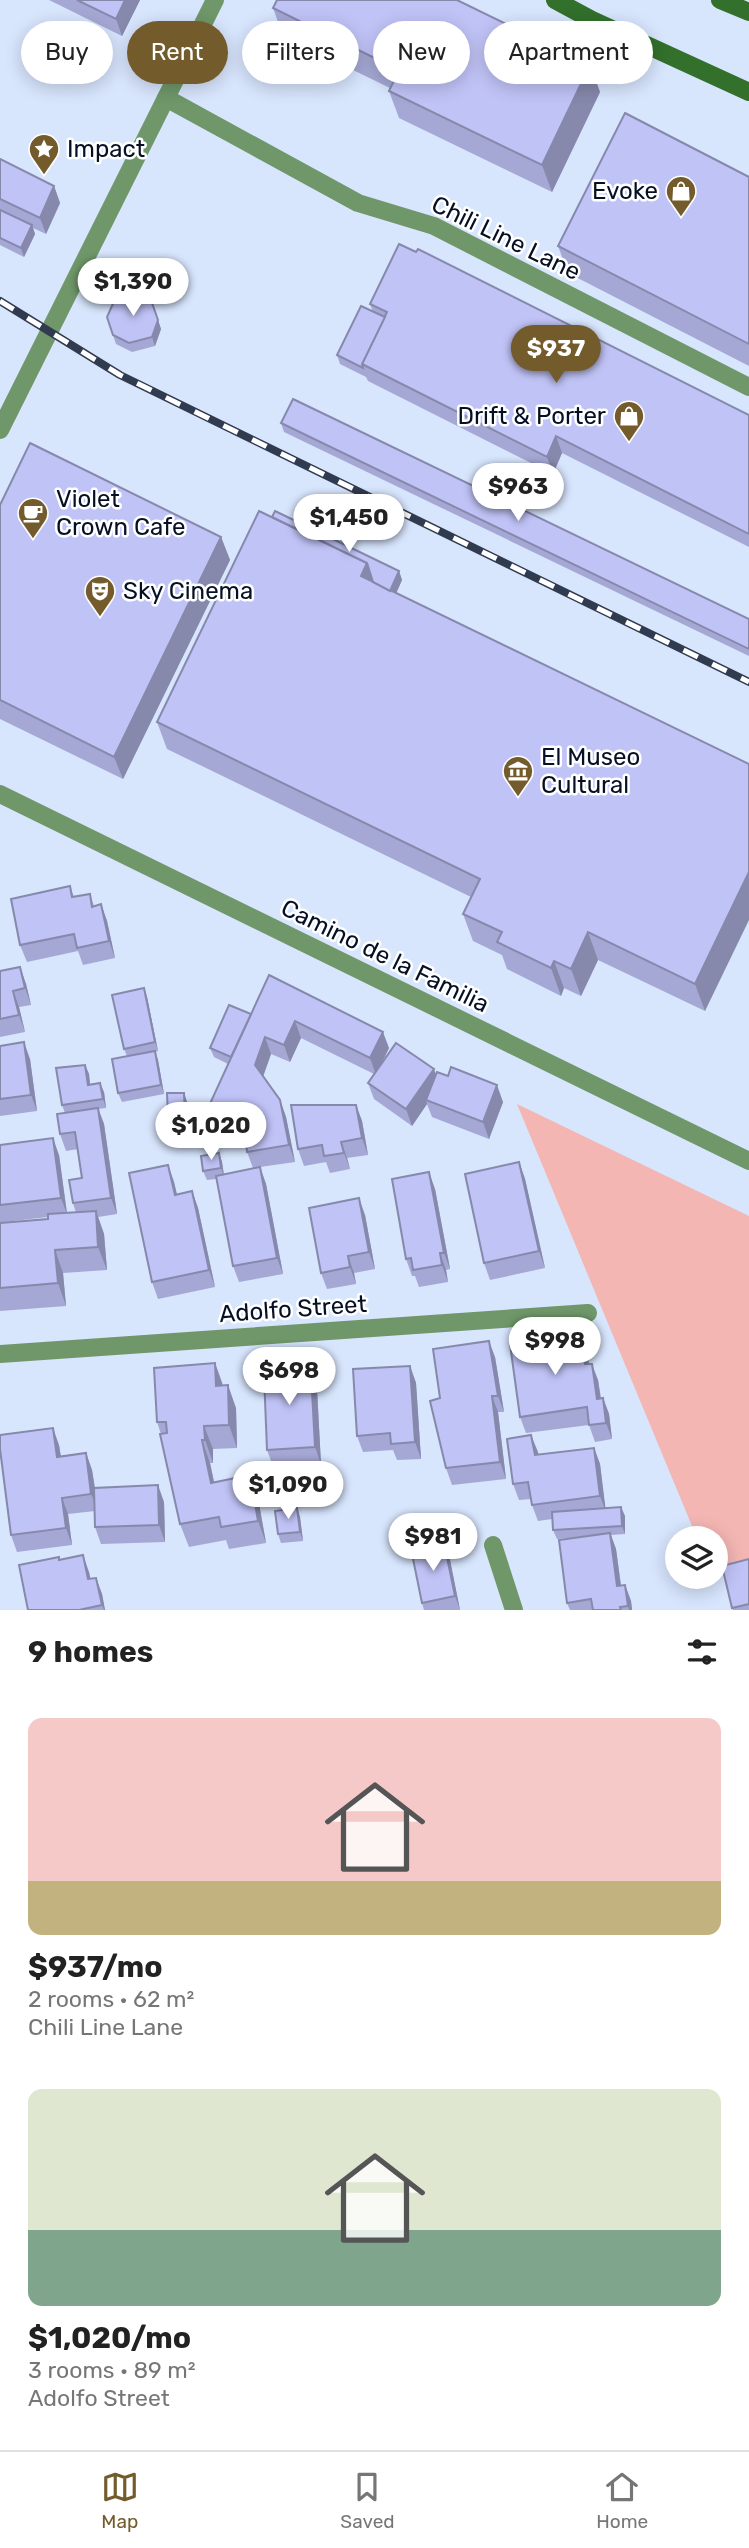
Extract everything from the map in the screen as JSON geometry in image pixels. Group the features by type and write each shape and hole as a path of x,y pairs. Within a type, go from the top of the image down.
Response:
{"main road":[{"path":"555,0 592,20 749,92"},
{"path":"720,0 749,12"}],"street":[{"path":"0,429 6,406 215,0"},
{"name":"Chili Line Lane","path":"166,98 358,203 434,226 749,387"},
{"name":"Camino de la Familia","path":"0,794 749,1161"},
{"name":"Adolfo Street","path":"0,1354 589,1313"},
{"path":"493,1545 514,1610"}],"shaded area":[{"path":"517,1104 749,1216 749,1562 728,1569 728,1526 692,1526"}],"building":[{"path":"77,0 125,0 116,19"},
{"path":"277,0 457,0 500,21 484,21 484,84 581,84 542,165 389,91 392,84 470,84 470,21 373,21 373,57 359,50 359,21 299,21 273,8"},
{"path":"625,113 749,177 749,344 558,246"},
{"path":"0,159 54,186 40,218 0,199"},
{"path":"0,210 32,225 21,248 0,238"},
{"path":"399,244 416,252 418,249 749,415 749,534 556,436 547,457 362,364 387,312 370,304"},
{"path":"133,293 151,300 158,320 152,337 129,343 113,335 107,317 115,299"},
{"path":"361,306 385,317 362,364 363,368 337,355"},
{"path":"293,399 749,619 749,649 281,423"},
{"name":"Sky Cinema","path":"30,443 221,537 114,757 0,700 0,505"},
{"path":"259,511 367,563 361,576 749,764 749,872 695,984 588,932 571,969 554,961 551,968 497,942 502,932 463,914 480,879 157,722"},
{"path":"275,511 399,571 390,591 373,582 367,563 272,517"},
{"path":"70,886 72,897 90,894 92,907 101,904 109,941 77,948 74,934 20,945 11,899"},
{"path":"20,967 25,988 13,991 19,1015 0,1019 0,971"},
{"path":"269,975 383,1032 370,1058 295,1021 284,1045 265,1037 255,1065 280,1100 289,1145 247,1152 242,1105 208,1108"},
{"path":"144,988 155,1042 124,1049 112,995"},
{"path":"229,1005 251,1014 231,1057 210,1048"},
{"path":"24,1042 31,1095 0,1099 0,1046"},
{"path":"396,1043 434,1069 406,1109 368,1083"},
{"path":"155,1051 161,1085 118,1093 112,1059"},
{"path":"85,1065 88,1085 100,1083 103,1099 62,1105 56,1068"},
{"path":"451,1067 497,1085 483,1122 426,1100 437,1072 448,1076"},
{"path":"167,1093 184,1093 185,1118 168,1118"},
{"path":"291,1105 356,1105 362,1138 341,1142 344,1153 324,1156 322,1145 298,1149"},
{"path":"98,1108 111,1198 73,1203 69,1180 82,1178 75,1132 60,1134 57,1114"},
{"path":"53,1138 61,1198 0,1205 0,1145"},
{"path":"219,1153 221,1168 203,1171 201,1156"},
{"path":"519,1162 539,1251 484,1263 465,1174"},
{"path":"168,1165 175,1195 192,1191 209,1270 152,1282 129,1173"},
{"path":"260,1167 277,1258 233,1266 216,1176"},
{"path":"429,1172 444,1253 440,1253 442,1265 413,1270 411,1258 406,1259 392,1179"},
{"path":"359,1198 369,1252 348,1256 350,1267 321,1273 309,1208"},
{"path":"96,1211 98,1247 55,1250 58,1283 0,1288 0,1223 48,1219 48,1214"},
{"path":"557,1333 557,1337 581,1334 585,1364 592,1364 597,1399 603,1398 606,1423 589,1425 587,1407 520,1417 510,1344 533,1341 532,1337"},
{"path":"489,1341 498,1396 492,1396 500,1462 446,1468 430,1401 440,1398 433,1349"},
{"path":"301,1360 302,1373 311,1373 315,1447 267,1450 264,1375 274,1374 273,1361"},
{"path":"215,1363 216,1386 228,1385 229,1425 204,1426 205,1440 202,1440 211,1483 250,1475 258,1521 221,1527 219,1517 180,1524 160,1434 167,1433 166,1422 157,1422 154,1368"},
{"path":"410,1366 415,1442 391,1444 390,1433 357,1436 353,1369"},
{"path":"53,1428 57,1457 86,1453 91,1494 62,1498 66,1528 11,1535 0,1435"},
{"path":"531,1435 535,1455 594,1448 600,1496 532,1505 528,1482 513,1484 507,1439"},
{"path":"158,1485 159,1525 95,1527 94,1488"},
{"path":"621,1507 622,1526 553,1530 552,1512"},
{"path":"297,1508 300,1532 278,1534 275,1511"},
{"path":"610,1533 617,1586 625,1585 628,1606 620,1607 621,1610 593,1610 591,1599 567,1603 559,1540"},
{"path":"444,1543 455,1596 422,1603 411,1549"},
{"path":"83,1555 88,1579 96,1578 102,1605 79,1610 28,1610 19,1565"},
{"path":"749,1559 749,1604 732,1608 727,1589 728,1564"}],"railway":[{"path":"0,301 120,375 749,682"}],"place":[{"name":"Impact","path":"44,176"},
{"name":"Evoke","path":"681,218"},
{"name":"Drift & Porter","path":"629,443"},
{"name":"Violet Crown Cafe","path":"33,540"},
{"name":"Sky Cinema","path":"100,618"},
{"name":"El Museo Cultural","path":"518,798"}]}
